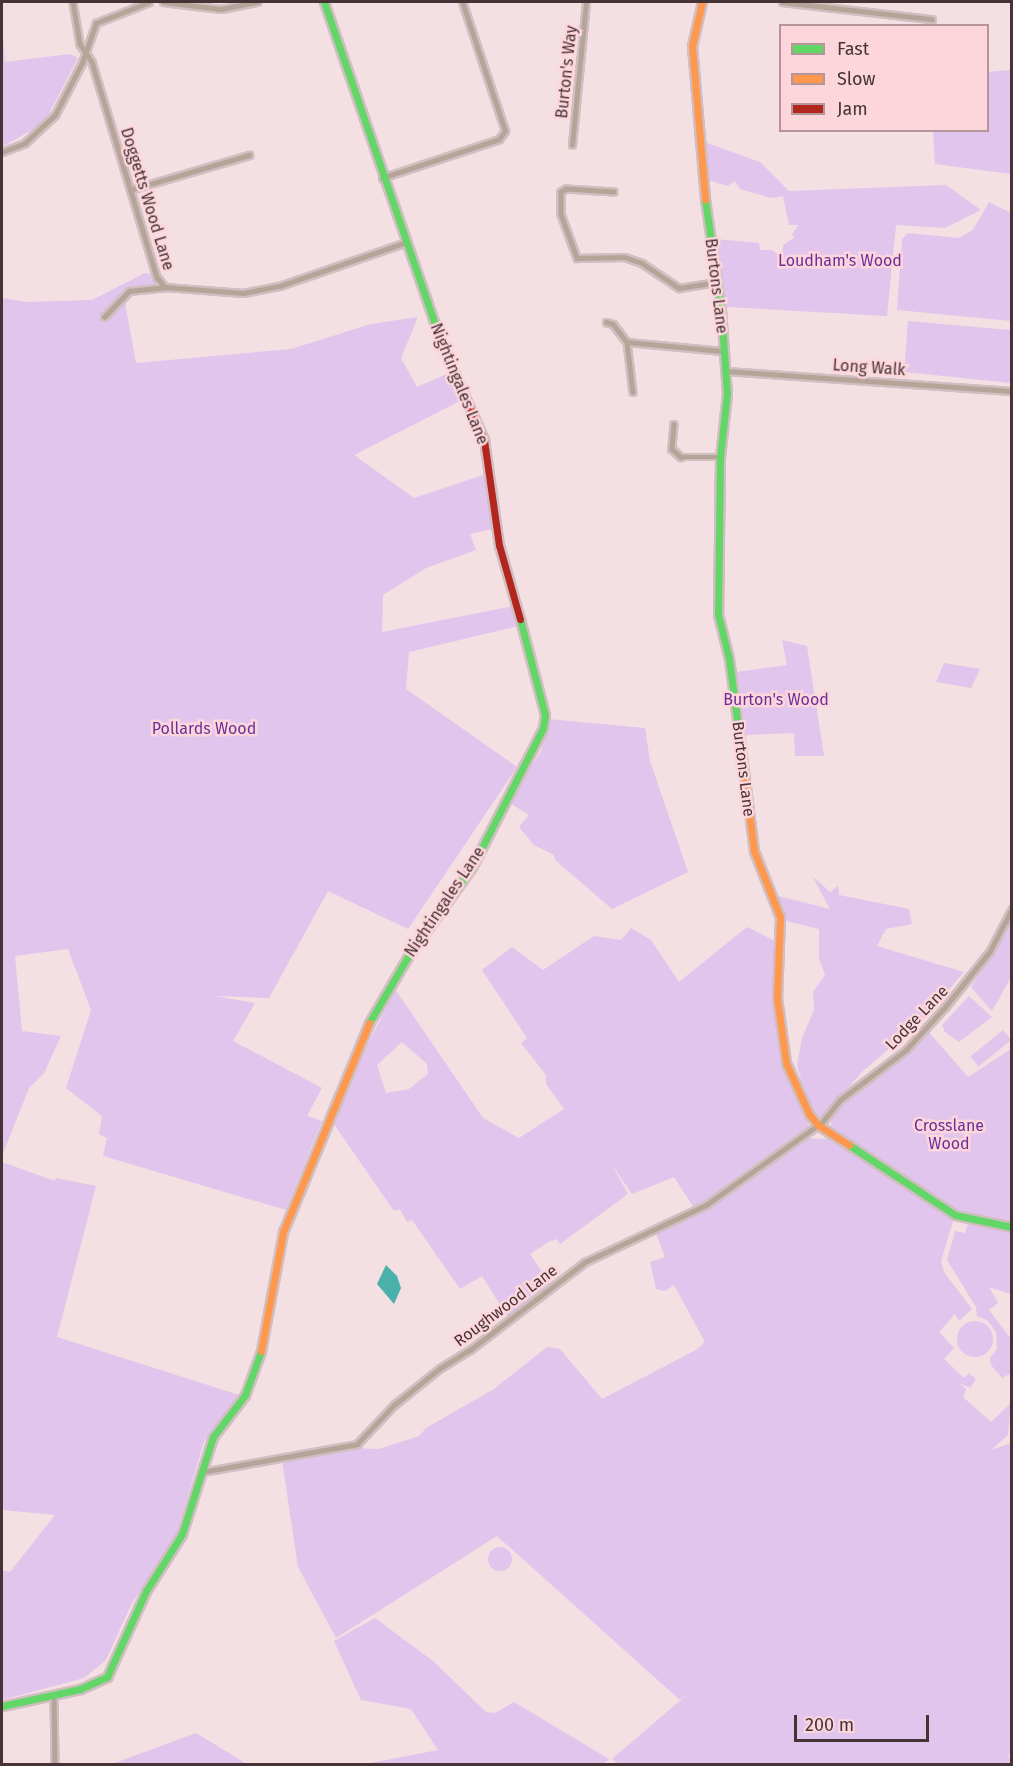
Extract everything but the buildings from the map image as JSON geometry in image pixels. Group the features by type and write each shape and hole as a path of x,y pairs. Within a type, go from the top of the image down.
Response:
{"main road":[{"name":"Nightingales Lane","path":"2,1706 54,1695 107,1677 146,1591 182,1534 213,1437 245,1395 259,1363 283,1232 368,1027 407,958 472,867 534,752 545,715 499,545 484,440 443,347 404,243 324,2"},
{"name":"Burtons Lane","path":"702,2 692,46 693,69 706,209 717,282 725,371 726,420 720,458 718,615 732,682 742,777 754,851 780,917 777,998 786,1064 809,1114 819,1126 955,1215 1011,1227"}],"street":[{"name":"Doggetts Wood Lane","path":"73,2 80,44 86,52 133,189 157,277 165,287 243,293 271,288 404,243"},
{"path":"2,152 25,143 45,127 86,52 96,23 149,2"},
{"path":"163,2 221,9 257,2"},
{"path":"382,178 499,140 505,131 462,2"},
{"name":"Burton's Way","path":"572,145 586,2"},
{"path":"782,2 932,19"},
{"path":"133,189 249,155"},
{"path":"614,192 566,189 561,192 561,214 575,260 624,256 679,288 717,282"},
{"path":"104,317 129,291 165,287"},
{"path":"606,322 613,324 627,342 633,392"},
{"path":"627,342 723,351"},
{"name":"Long Walk","path":"725,371 1011,391"},
{"path":"674,424 672,449 681,457 720,458"},
{"name":"Lodge Lane","path":"819,1126 840,1100 906,1050 946,1006 990,951 1011,909"},
{"name":"Roughwood Lane","path":"202,1472 357,1444 394,1405 439,1369 470,1350 585,1262 705,1205 819,1126"},
{"path":"54,1695 55,1764"}],"green space":[{"path":"2,24 5,62 70,54 78,58 44,123 2,147"},
{"path":"1011,70 1011,174 935,164 933,132 989,132 989,72"},
{"name":"Loudham's Wood","path":"704,142 760,162 789,191 946,185 981,210 945,228 896,225 887,316 727,307 715,239 759,243 760,250 772,250 782,257 783,245 795,237 792,235 798,225 789,225 783,196 771,198 740,189 735,181 728,186 708,180"},
{"path":"989,202 1011,213 1011,321 897,310 902,239 908,233 959,238 973,230"},
{"name":"Pollards Wood","path":"145,273 156,275 157,291 124,297 136,363 291,349 371,324 418,317 401,358 417,387 449,373 462,400 354,455 414,498 486,474 497,528 470,534 476,550 426,568 383,595 382,632 514,606 518,626 409,652 406,689 517,767 408,929 328,891 269,998 214,996 255,1003 233,1041 322,1088 307,1116 322,1121 286,1210 103,1156 107,1138 99,1134 102,1116 66,1088 91,1010 68,949 15,956 22,1031 61,1036 44,1073 29,1088 2,1156 2,298 26,302 92,300"},
{"path":"908,321 1010,330 1011,326 1011,383 904,372"},
{"name":"Burton's Wood","path":"782,640 807,646 824,756 795,756 794,733 745,735 736,672 787,665"},
{"path":"944,663 980,669 971,688 936,682"},
{"path":"548,719 645,728 650,761 688,872 612,909 555,860 554,855 534,845 519,827 529,815 508,802 541,751"},
{"path":"812,876 830,892 838,886 839,895 909,909 912,924 886,929 877,946 964,972 927,1016 862,1072 820,1119 806,1096 797,1066 802,1038 814,1010 813,992 825,975 819,959 819,929 782,920 778,896 830,909"},
{"path":"1011,924 1011,977 992,1011 971,987"},
{"path":"747,927 777,942 772,988 784,1063 809,1126 694,1208 674,1177 632,1194 612,1165 628,1194 560,1244 557,1239 548,1242 530,1254 551,1285 508,1317 482,1276 460,1289 412,1220 407,1222 400,1209 394,1211 331,1120 395,989 483,1118 519,1138 564,1109 546,1084 546,1075 521,1043 527,1038 482,970 512,947 543,970 594,936 621,940 631,928 651,940 679,982","holes":["402,1042 427,1064 428,1074 409,1089 386,1093 377,1065"]},
{"path":"969,996 992,1017 959,1042 945,1032 942,1025"},
{"name":"Crosslane Wood","path":"927,1030 968,1077 1011,1049 1011,1224 958,1213 833,1132 830,1118 841,1104 907,1051"},
{"path":"1003,1030 1011,1040 979,1067 970,1056"},
{"path":"803,1138 832,1139 954,1218 941,1261 944,1272 972,1309 959,1321 955,1314 939,1332 954,1348 944,1359 964,1378 969,1373 976,1379 970,1388 960,1383 966,1389 963,1397 991,1422 1011,1403 1008,1435 991,1450 1011,1443 1011,1759 1007,1751 1011,1764 619,1764 612,1759 695,1688 680,1700 497,1536 336,1638 298,1567 282,1460 350,1448 379,1449 419,1436 426,1428 494,1389 547,1347 560,1349 602,1399 696,1350 705,1342 674,1285 665,1291 656,1289 650,1262 665,1257 655,1231 705,1208"},
{"path":"2,1162 55,1181 56,1178 96,1186 57,1337 239,1395 204,1442 175,1539 132,1603 106,1660 84,1678 2,1700 2,1570 10,1572 55,1515 2,1510"},
{"path":"969,1221 1011,1230 1011,1294 989,1287 998,1303 989,1310 1011,1339 1011,1373 1002,1378 991,1365 990,1358 997,1349 996,1332 987,1320 977,1316 976,1307 947,1260 955,1231 965,1233"},
{"path":"975,1321 988,1326 993,1339 988,1352 975,1357 962,1352 957,1339 962,1326"},
{"path":"500,1547 505,1548 511,1554 511,1564 505,1570 500,1571 495,1570 489,1564 488,1559 489,1554 495,1548"},
{"path":"375,1618 433,1661 486,1712 495,1713 514,1702 609,1759 604,1764 366,1764 438,1750 411,1709 361,1700 334,1641"},
{"path":"196,1733 247,1764 112,1764"}],"water":[{"path":"386,1265 397,1276 401,1288 394,1304 377,1284"}],"traffic: fast":[{"path":"324,2 442,345"},
{"path":"705,199 721,310 727,393 720,457 718,614 729,659 743,764"},
{"path":"369,1023 407,958 472,867 543,728 545,715 520,619"},
{"path":"849,1145 955,1215 1012,1227"},
{"path":"2,1706 80,1689 107,1677 146,1591 182,1534 213,1437 245,1395 261,1351"}],"traffic: slow":[{"path":"702,2 692,46 705,199"},
{"path":"743,764 754,851 780,917 777,998 786,1063 809,1114 818,1125 849,1145"},
{"path":"261,1351 283,1232 369,1023"}],"traffic: jam":[{"path":"442,345 484,440 499,545 520,619"}]}
